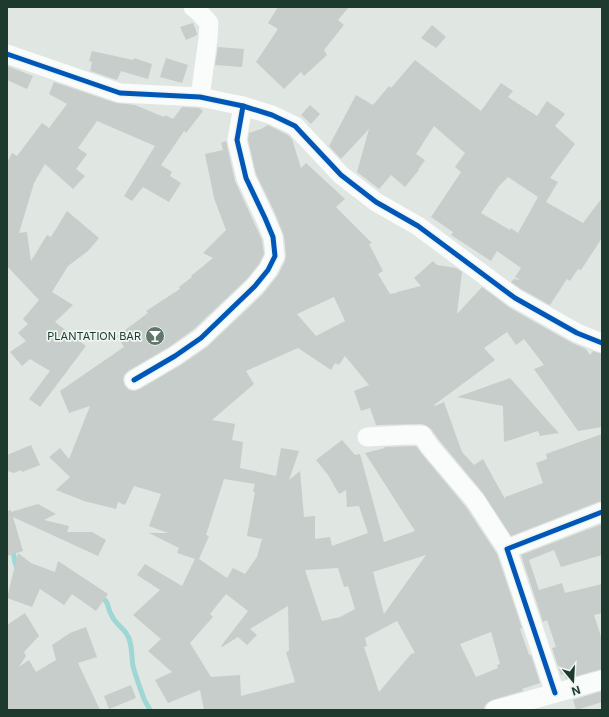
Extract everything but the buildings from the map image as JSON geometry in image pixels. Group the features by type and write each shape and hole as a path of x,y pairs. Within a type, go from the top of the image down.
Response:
{"street":[{"path":"193,7 209,23 200,97"},
{"path":"7,54 120,93 200,97 243,106 272,115 295,126 341,175 376,202 418,226 515,298 577,333 602,344"},
{"path":"134,380 175,356 201,338 255,286 268,270 275,256 273,237 246,178 237,140 243,106"},
{"path":"367,437 422,435 430,447 475,500 507,549 555,693"},
{"path":"507,549 602,512"},
{"path":"495,710 602,680"}],"waterway":[{"path":"12,547 15,564 18,569"},
{"path":"99,596 105,600 113,618 128,637 131,645 134,670 144,699 150,710"}],"cycle path":[{"path":"7,54 120,93 200,97 243,106 272,115 295,126 341,175 376,202 418,226 515,298 577,333 602,343"},
{"path":"134,380 175,356 201,338 255,286 268,270 275,256 273,237 246,178 237,140 243,106"},
{"path":"555,693 507,549 602,512"}],"place":[{"name":"PLANTATION BAR","path":"155,336"}]}
